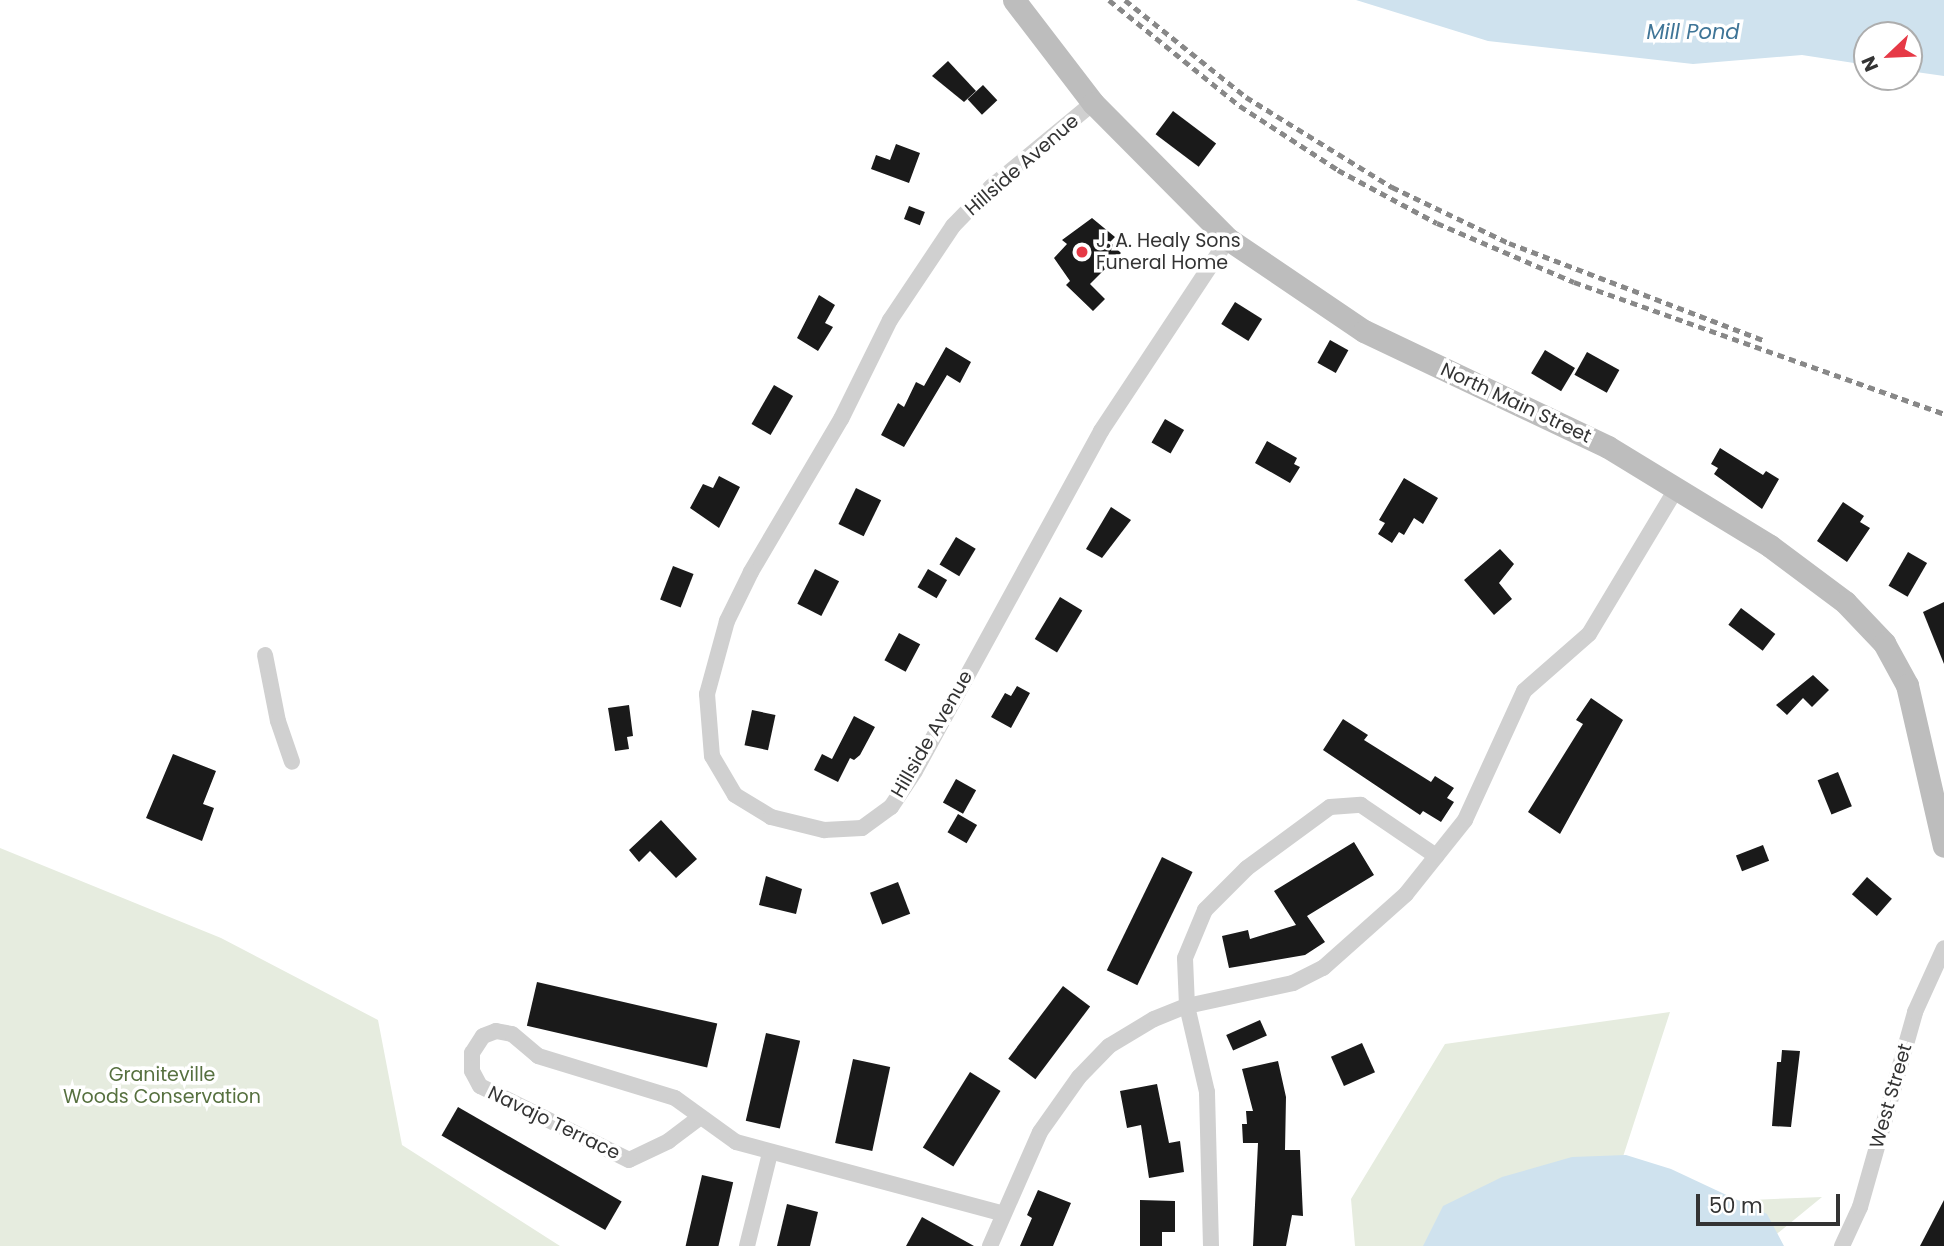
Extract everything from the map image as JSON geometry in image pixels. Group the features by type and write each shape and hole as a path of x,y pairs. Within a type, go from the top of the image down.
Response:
{"main road":[{"name":"North Main Street","path":"1014,0 1093,103 1228,239 1364,331 1589,436 1770,546 1845,602 1884,643 1907,685 1944,846"}],"street":[{"name":"Hillside Avenue","path":"1093,103 983,195 953,226 890,320 841,419 751,572 727,621 707,694 712,756 735,795 771,817 824,830 862,828 891,807 915,771 1101,431 1228,239"},
{"path":"990,1246 1001,1213 1040,1132 1079,1077 1109,1046 1154,1019 1187,1006 1293,984 1323,968 1406,894 1465,820 1524,691 1589,634 1676,489"},
{"path":"265,655 278,721 292,762"},
{"path":"1212,1246 1207,1092 1187,1006 1185,958 1205,910 1247,868 1330,807 1362,805 1436,856"},
{"name":"West Street","path":"1842,1246 1860,1207 1915,1012 1944,948"},
{"name":"Navajo Terrace","path":"698,1118 668,1141 629,1160 480,1086 472,1072 472,1054 483,1036 496,1031 512,1034 538,1056 675,1098 698,1118 736,1142 1001,1213"},
{"path":"747,1246 771,1153"}],"green space":[{"name":"Graniteville Woods Conservation","path":"0,848 221,938 378,1020 402,1145 560,1246 0,1246"},
{"path":"1670,1012 1607,1206 1822,1197 1762,1246 1355,1246 1351,1199 1445,1044"}],"water":[{"name":"Mill Pond","path":"1356,0 1944,0 1944,76 1923,73 1923,21 1853,21 1853,63 1802,55 1693,64 1488,41"},
{"path":"1626,1155 1671,1169 1767,1214 1784,1246 1423,1246 1443,1206 1502,1177 1572,1157"}],"building":[{"path":"948,61 976,91 964,102 932,76"},
{"path":"983,85 997,100 982,115 968,99"},
{"path":"1173,111 1216,143 1199,167 1156,134"},
{"path":"896,144 920,153 909,183 871,169 876,155 890,160"},
{"path":"909,206 925,212 920,225 904,219"},
{"path":"1092,218 1115,237 1110,242 1121,253 1090,284 1105,299 1093,311 1066,285 1070,281 1054,258 1067,244 1062,240"},
{"path":"819,295 835,305 825,323 833,327 818,351 797,338"},
{"path":"1235,302 1262,319 1248,341 1221,324"},
{"path":"1330,340 1348,350 1336,373 1317,363"},
{"path":"946,347 971,362 960,383 947,375 904,447 881,435 898,403 904,407 916,382 924,386"},
{"path":"1545,350 1575,368 1561,391 1531,373"},
{"path":"1587,352 1619,370 1607,393 1574,375"},
{"path":"774,385 793,396 771,435 752,424"},
{"path":"1165,419 1184,430 1171,453 1152,442"},
{"path":"1267,441 1297,458 1294,464 1300,467 1290,483 1255,463"},
{"path":"1720,448 1763,475 1766,471 1779,479 1762,509 1714,474 1718,468 1711,464"},
{"path":"719,476 740,487 719,528 690,508 703,484 713,488"},
{"path":"1404,478 1438,498 1423,524 1414,518 1404,535 1399,532 1392,543 1378,534 1385,523 1379,520"},
{"path":"856,488 881,500 864,536 838,524"},
{"path":"1843,502 1864,516 1860,522 1870,528 1847,562 1817,541"},
{"path":"1111,507 1131,520 1102,558 1086,549"},
{"path":"956,537 976,549 959,576 940,564"},
{"path":"1500,549 1514,564 1499,583 1512,599 1494,615 1464,580"},
{"path":"1908,552 1927,563 1908,597 1888,586"},
{"path":"673,566 694,574 681,607 660,600"},
{"path":"815,569 839,581 821,616 797,604"},
{"path":"928,569 947,580 937,598 918,587"},
{"path":"1060,597 1082,610 1057,652 1035,639"},
{"path":"1944,602 1944,664 1923,612"},
{"path":"1741,608 1775,634 1763,651 1728,625"},
{"path":"899,633 920,644 906,672 884,660"},
{"path":"1813,675 1829,690 1812,707 1803,698 1787,715 1776,705"},
{"path":"1017,686 1030,693 1011,728 991,717 1005,693 1011,696"},
{"path":"1591,698 1623,720 1560,834 1528,812 1583,724 1576,720"},
{"path":"629,705 633,736 627,737 629,749 615,751 608,708"},
{"path":"752,710 775,715 768,750 745,745"},
{"path":"854,716 875,727 860,755 854,760 850,758 838,782 814,770 822,754 832,759"},
{"path":"1343,719 1368,735 1364,740 1431,782 1435,776 1454,788 1447,798 1454,802 1441,822 1423,811 1420,815 1323,750"},
{"path":"173,754 216,771 203,804 214,808 202,841 146,818"},
{"path":"1838,772 1852,806 1831,815 1818,780"},
{"path":"956,779 976,790 963,814 943,803"},
{"path":"958,814 977,825 967,843 948,832"},
{"path":"661,820 697,859 676,878 650,851 639,862 629,850"},
{"path":"1354,842 1374,875 1307,916 1325,942 1305,955 1229,968 1222,936 1248,930 1250,939 1296,925 1274,891"},
{"path":"1763,845 1769,861 1742,871 1736,855"},
{"path":"1162,857 1193,872 1137,985 1107,970"},
{"path":"766,876 802,889 796,914 759,905"},
{"path":"1867,877 1892,899 1877,916 1852,894"},
{"path":"898,882 910,914 882,924 870,893"},
{"path":"537,982 717,1024 707,1067 527,1026"},
{"path":"1063,986 1090,1006 1035,1079 1008,1059"},
{"path":"1260,1020 1267,1036 1233,1051 1226,1035"},
{"path":"766,1033 800,1041 780,1129 746,1121"},
{"path":"1362,1043 1375,1072 1344,1086 1331,1057"},
{"path":"1782,1050 1800,1051 1791,1127 1772,1126 1777,1062 1781,1062"},
{"path":"853,1059 890,1067 872,1151 835,1143"},
{"path":"1278,1061 1286,1097 1285,1150 1300,1150 1303,1216 1292,1215 1286,1246 1253,1246 1258,1143 1243,1143 1242,1124 1247,1124 1246,1111 1253,1111 1242,1069"},
{"path":"970,1072 1001,1091 953,1167 923,1147"},
{"path":"1157,1084 1169,1143 1180,1141 1184,1172 1149,1178 1141,1125 1127,1128 1120,1091"},
{"path":"458,1107 622,1202 605,1230 441,1136"},
{"path":"702,1175 733,1182 718,1246 686,1246"},
{"path":"1038,1190 1071,1203 1053,1246 1020,1246 1032,1218 1027,1215"},
{"path":"1140,1200 1175,1201 1175,1232 1162,1232 1162,1246 1140,1246"},
{"path":"1944,1200 1944,1246 1920,1246"},
{"path":"787,1204 818,1212 810,1246 777,1246"},
{"path":"922,1217 974,1246 906,1246"}],"railway":[{"path":"1109,0 1240,106 1338,170 1437,223 1574,282 1944,414"},
{"path":"1125,0 1246,97 1392,187 1509,243 1766,341"}],"place":[{"name":"J. A. Healy Sons Funeral Home","path":"1082,252"}]}
